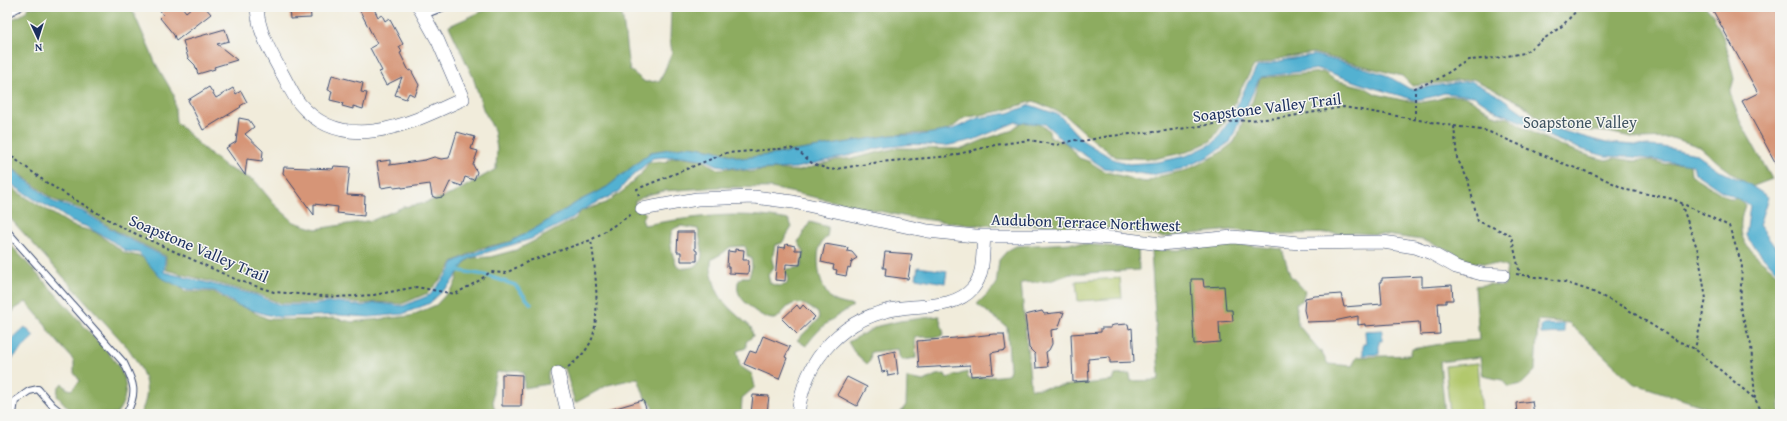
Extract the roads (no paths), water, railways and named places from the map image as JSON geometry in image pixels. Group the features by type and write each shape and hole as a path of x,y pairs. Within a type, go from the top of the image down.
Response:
{"street":[{"path":"257,7 258,20 264,38 299,103 308,112 330,126 354,131 388,128 423,118 463,99 438,41 421,11"},
{"name":"Audubon Terrace Northwest","path":"642,209 697,199 754,197 793,202 928,231 984,236 1073,236 1113,238 1161,244 1233,237 1300,243 1383,242 1415,247 1431,253 1456,267 1482,274 1502,275"},
{"path":"798,414 803,388 811,368 827,346 844,330 875,314 890,310 931,306 951,302 972,290 982,269 984,236"},
{"path":"558,373 568,414"}],"lane":[{"path":"7,14 20,7"},
{"path":"421,11 444,7"},
{"path":"7,231 124,363 132,381 133,402 126,414"},
{"path":"13,414 15,401 29,391 38,389 52,405 63,414"}],"water":[{"path":"1314,55 1386,75 1410,89 1471,81 1501,97 1526,115 1548,127 1606,143 1663,147 1696,154 1720,171 1747,183 1768,197 1759,225 1780,254 1780,273 1764,258 1746,236 1750,205 1720,190 1695,173 1693,165 1634,157 1605,156 1580,149 1552,138 1527,124 1498,112 1474,96 1444,93 1415,100 1319,69 1260,77 1230,142 1208,157 1181,169 1151,175 1104,168 1066,143 1045,124 1016,122 973,140 945,146 912,144 880,148 796,168 747,170 717,165 706,160 683,156 653,158 629,179 617,193 582,210 571,219 531,239 478,255 467,260 451,283 430,303 403,314 369,317 339,315 279,317 264,314 237,305 215,291 184,289 160,277 139,253 126,251 109,239 85,226 72,222 14,186 7,179 7,165 54,202 82,211 121,235 165,257 164,272 256,295 280,305 310,305 338,302 362,306 376,303 403,306 430,295 449,272 454,262 481,250 510,242 536,228 579,201 607,187 651,152 690,146 713,150 742,158 771,155 892,135 920,135 951,130 978,118 1009,113 1030,105 1059,115 1083,141 1113,159 1129,164 1158,162 1186,156 1214,143 1232,117 1246,86 1257,67 1288,59"},
{"path":"918,267 947,271 945,283 916,278"},
{"path":"1564,324 1564,333 1541,334 1541,325"},
{"path":"25,327 34,336 10,361 7,358 7,344"},
{"path":"1382,330 1382,341 1379,341 1379,354 1363,355 1363,344 1366,344 1365,331"}],"waterway":[{"path":"455,270 485,275 515,285 531,304"}],"park label":[{"name":"Soapstone Valley","path":"1580,122"}]}
